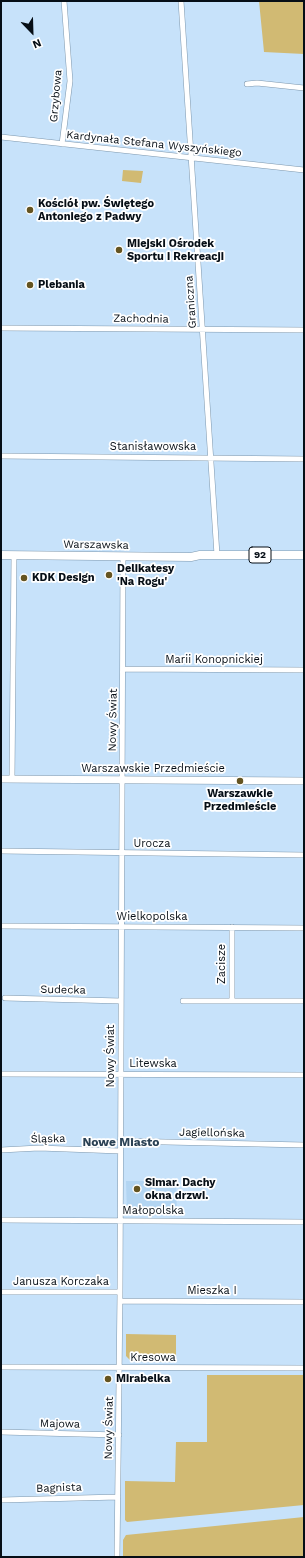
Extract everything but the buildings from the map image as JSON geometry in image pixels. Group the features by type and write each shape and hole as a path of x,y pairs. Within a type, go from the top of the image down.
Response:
{"main road":[{"name":"Warszawska","path":"1,555 191,557 217,555 304,555"},
{"name":"Warszawska","path":"191,557 200,560 304,560"}],"street":[{"name":"Grzybowa","path":"62,144 70,81 64,1"},
{"name":"Graniczna","path":"181,1 217,555"},
{"path":"247,84 257,83 304,88"},
{"name":"Kardynała Stefana Wyszyńskiego","path":"1,138 304,170"},
{"name":"Zachodnia","path":"1,328 304,330"},
{"name":"Stanisławowska","path":"1,456 304,458"},
{"path":"12,779 14,555"},
{"name":"Nowy Świat","path":"117,1557 120,1301 123,556"},
{"name":"Marii Konopnickiej","path":"123,669 304,670"},
{"name":"Warszawskie Przedmieście","path":"1,779 304,781"},
{"name":"Urocza","path":"1,851 304,855"},
{"name":"Wielkopolska","path":"1,926 304,928"},
{"name":"Zacisze","path":"232,927 232,1001"},
{"name":"Sudecka","path":"5,998 121,1001"},
{"path":"183,1001 304,1002"},
{"name":"Litewska","path":"1,1074 304,1075"},
{"name":"Jagiellońska","path":"120,1141 304,1145"},
{"name":"Śląska","path":"1,1150 46,1148 120,1151"},
{"name":"Małopolska","path":"1,1220 304,1222"},
{"name":"Janusza Korczaka","path":"1,1292 120,1292"},
{"name":"Mieszka I","path":"120,1301 304,1302"},
{"name":"Kresowa","path":"1,1367 304,1368"},
{"name":"Majowa","path":"1,1432 119,1435"},
{"name":"Bagnista","path":"1,1500 118,1497"}],"shaded area":[{"path":"259,1 304,1 304,54 264,52"},
{"path":"123,170 143,171 141,183 122,181"},
{"path":"126,1181 176,1181 177,1215 127,1214"},
{"path":"126,1334 176,1335 176,1362 131,1361 126,1356"},
{"path":"207,1375 304,1375 304,1505 127,1522 125,1520 125,1481 175,1482 176,1442 207,1442"},
{"path":"304,1517 304,1557 123,1557 123,1540 126,1535"}],"place":[{"name":"Kościół pw. Świętego Antoniego z Padwy","path":"30,210"},
{"name":"Miejski Ośrodek Sportu i Rekreacji","path":"119,250"},
{"name":"Plebania","path":"30,285"},
{"name":"Delikatesy 'Na Rogu'","path":"109,575"},
{"name":"KDK Design","path":"24,578"},
{"name":"Warszawkie Przedmieście","path":"240,781"},
{"name":"Simar. Dachy okna drzwi.","path":"137,1189"},
{"name":"Mirabelka","path":"108,1379"}],"district":[{"name":"Nowe Miasto","path":"121,1142"}]}
